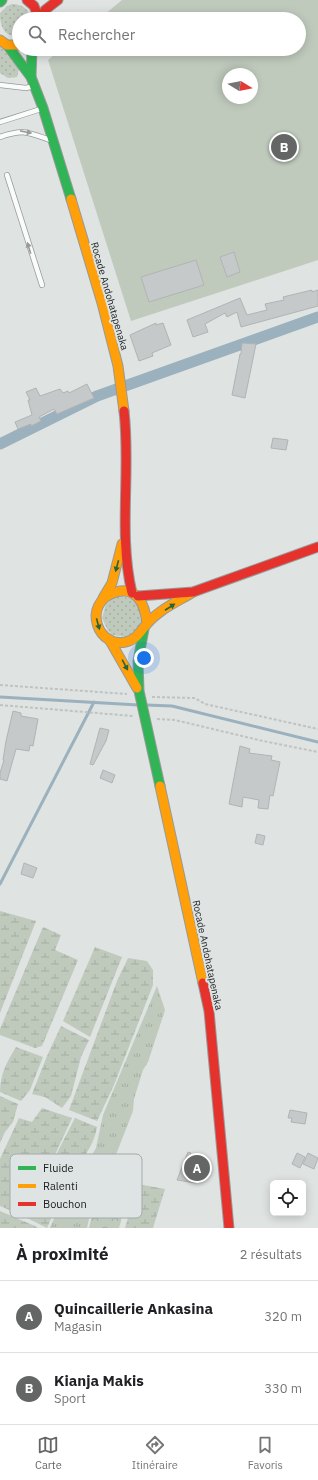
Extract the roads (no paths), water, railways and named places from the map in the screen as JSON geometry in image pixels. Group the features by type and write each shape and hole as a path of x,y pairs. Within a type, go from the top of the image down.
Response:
{"main road":[{"path":"27,0 34,6 37,12"},
{"path":"44,12 58,0"},
{"path":"4,42 12,53"},
{"path":"14,56 33,81"},
{"path":"32,56 33,81"},
{"name":"Rocade Andohatapenaka","path":"33,81 43,108 102,303 118,366 125,422 127,466 126,529"},
{"path":"126,529 129,580 135,594 144,604 147,612 138,660 139,694"},
{"path":"126,529 112,583 96,614 96,621 98,629 109,639 118,652 139,694"},
{"path":"102,600 116,591 154,596 193,592 318,547"},
{"path":"109,639 116,642 128,641 139,636 145,626 193,592"},
{"name":"Rocade Andohatapenaka","path":"139,694 209,1011 228,1228"}],"lane":[{"path":"0,85 26,88 33,81"},
{"path":"0,122 43,108"},
{"path":"0,137 17,131 27,132 52,140"},
{"path":"7,175 42,285"}],"waterway":[{"path":"0,444 97,396 318,317"},
{"path":"0,697 138,705"},
{"path":"0,884 94,702"},
{"path":"146,705 172,706 318,742"}],"place":[{"name":"Kianja Makis","path":"284,147"},
{"name":"Quincaillerie Ankasina","path":"197,1168"}]}
